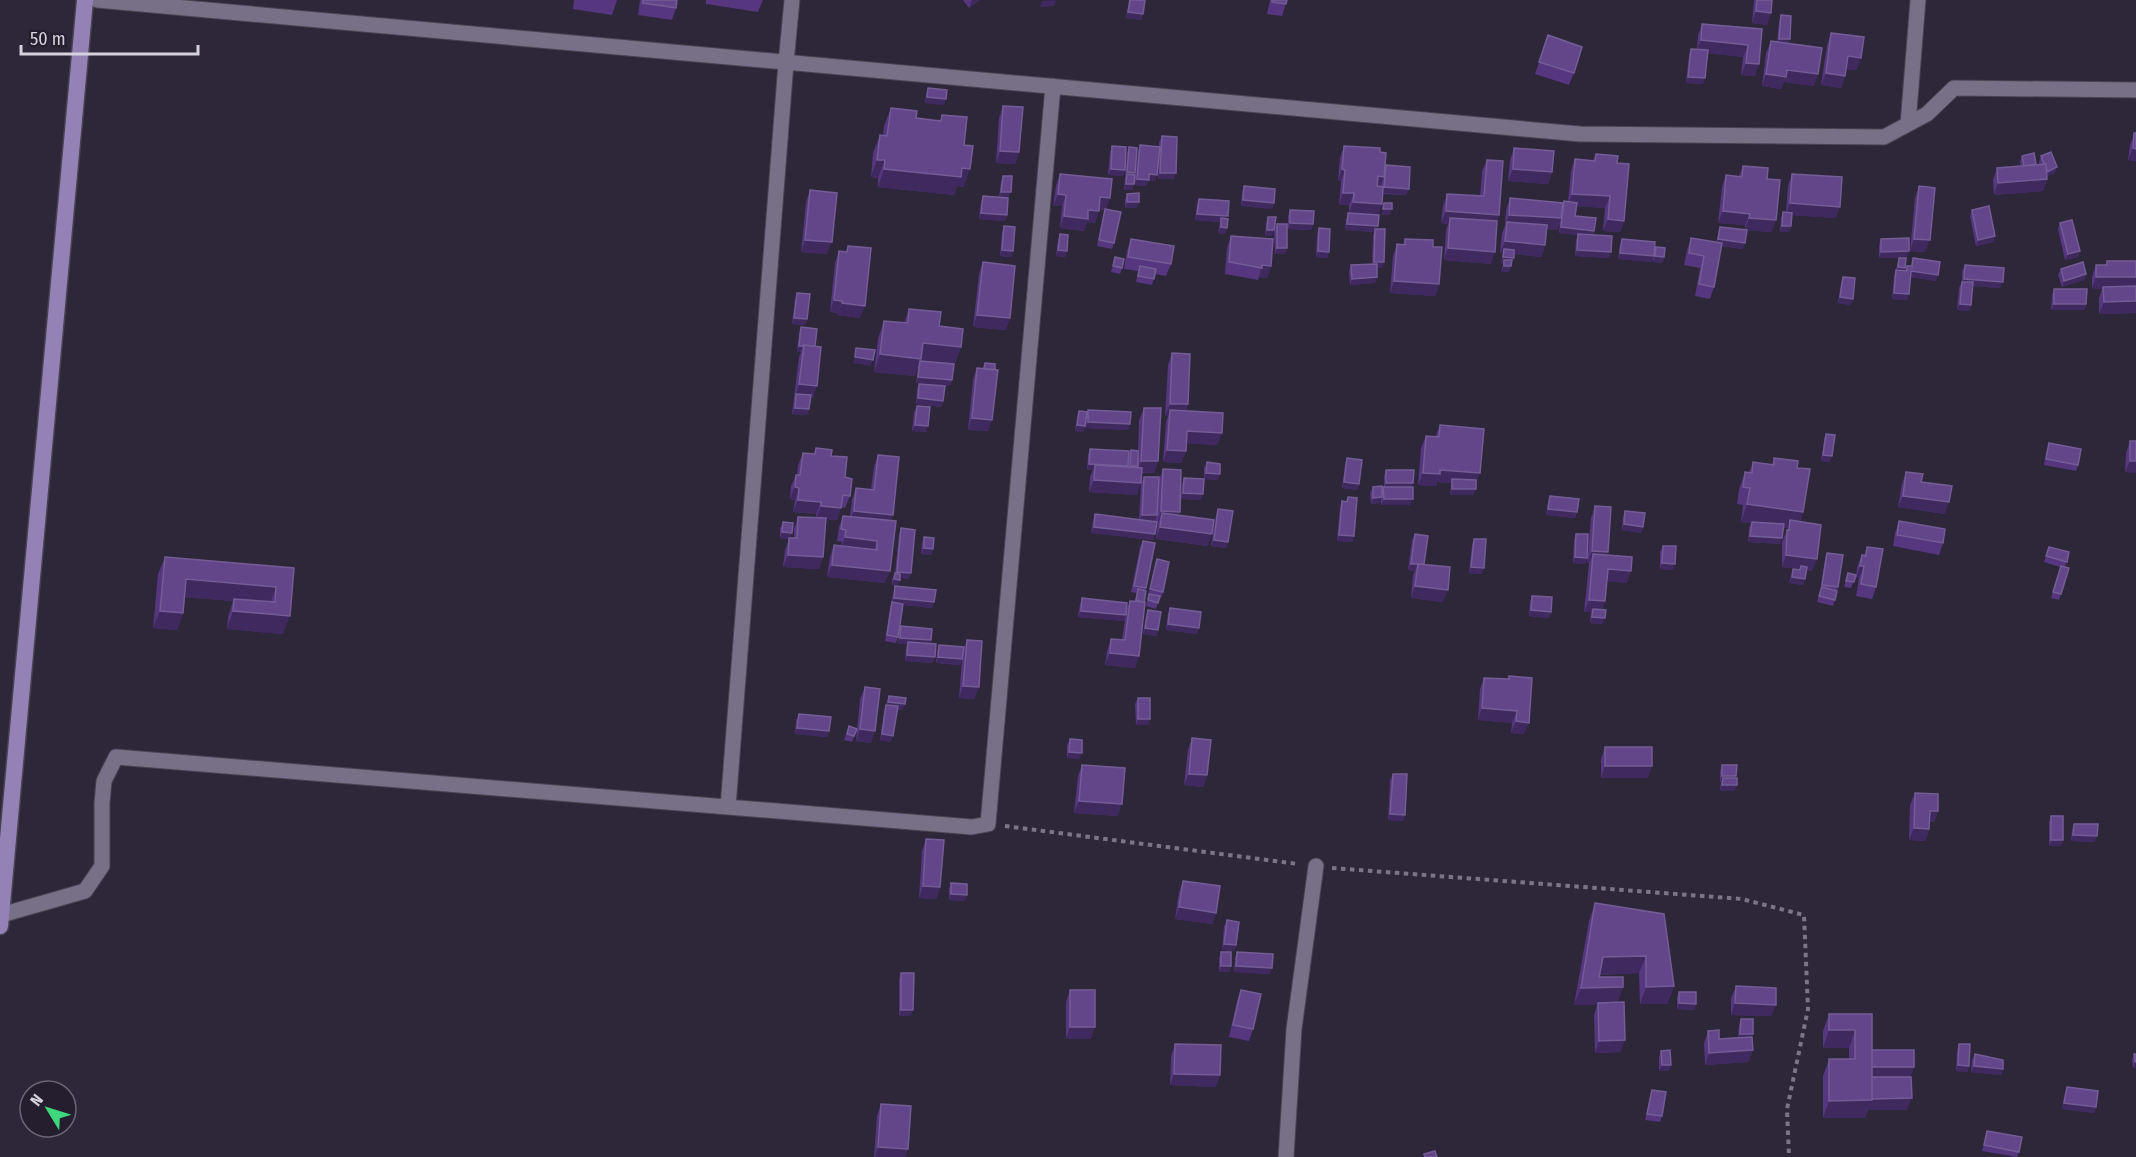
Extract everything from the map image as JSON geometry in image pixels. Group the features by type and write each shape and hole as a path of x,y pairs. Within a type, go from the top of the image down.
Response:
{"highway":[{"path":"1,920 7,781 85,0"}],"street":[{"path":"97,0 1580,134 1884,137 1928,114 1954,88 2136,90"},
{"path":"729,807 792,0"},
{"path":"1908,124 1918,0"},
{"path":"1,920 85,891 102,866 104,781 116,757 972,827 988,824 1053,86"},
{"path":"1286,1157 1294,1029 1316,867"}],"path":[{"path":"1649,892 1742,898 1804,915 1808,1009 1787,1109 1789,1157"}],"building":[{"path":"643,0 677,0 676,8 643,3"},
{"path":"1130,0 1145,0 1143,14 1128,12"},
{"path":"1272,0 1287,0 1286,4 1272,2"},
{"path":"1757,0 1772,0 1771,13 1756,11"},
{"path":"1781,15 1791,16 1790,39 1779,39"},
{"path":"1702,24 1762,29 1759,64 1746,63 1748,45 1701,40"},
{"path":"1831,33 1864,37 1861,58 1848,56 1845,76 1826,73"},
{"path":"1548,35 1582,47 1574,73 1539,62"},
{"path":"1771,41 1822,48 1818,74 1787,70 1786,77 1766,74"},
{"path":"1691,49 1708,50 1705,78 1688,77"},
{"path":"928,88 947,90 946,99 927,97"},
{"path":"1003,106 1023,107 1019,152 1000,151"},
{"path":"891,108 917,111 916,118 941,121 942,115 967,117 964,145 973,146 970,169 962,168 961,177 884,169 885,160 877,160 880,135 887,136"},
{"path":"2134,133 2136,133 2136,149 2133,148"},
{"path":"1162,136 1177,137 1176,173 1160,173"},
{"path":"1140,145 1160,147 1157,175 1149,174 1149,180 1137,179"},
{"path":"1112,146 1126,147 1125,170 1111,169"},
{"path":"1344,146 1380,148 1380,152 1386,153 1384,177 1378,176 1377,186 1383,187 1382,204 1353,202 1354,193 1343,193"},
{"path":"1129,147 1137,148 1135,173 1127,172"},
{"path":"1514,148 1554,151 1552,172 1513,169"},
{"path":"2051,152 2057,167 2047,172 2046,164 2041,156"},
{"path":"2034,153 2036,164 2024,166 2022,156"},
{"path":"1596,154 1618,156 1617,163 1629,164 1624,221 1608,219 1610,196 1572,194 1575,159 1595,161"},
{"path":"1487,160 1503,161 1499,215 1446,211 1447,194 1484,196"},
{"path":"2046,164 2047,179 1998,183 1997,168"},
{"path":"1386,165 1410,167 1409,189 1384,187"},
{"path":"1743,166 1768,168 1767,179 1780,180 1776,220 1749,218 1750,214 1723,211 1726,175 1742,177"},
{"path":"1060,174 1112,179 1110,198 1100,197 1099,211 1088,210 1088,219 1064,216 1066,195 1058,194"},
{"path":"1127,174 1135,175 1134,184 1126,184"},
{"path":"1792,174 1842,177 1840,207 1790,203"},
{"path":"1003,176 1012,176 1011,192 1001,192"},
{"path":"1244,186 1275,189 1274,203 1243,200"},
{"path":"1919,186 1935,188 1930,240 1914,239"},
{"path":"810,190 837,193 832,242 805,240"},
{"path":"1139,193 1139,202 1127,202 1127,194"},
{"path":"983,196 1008,198 1007,215 981,213"},
{"path":"1510,198 1563,203 1561,218 1509,215"},
{"path":"1199,199 1229,201 1228,216 1197,214"},
{"path":"1564,201 1577,203 1575,216 1596,218 1594,231 1561,227"},
{"path":"1384,203 1392,203 1392,209 1383,209"},
{"path":"1989,206 1995,236 1978,240 1972,210"},
{"path":"1105,209 1121,212 1114,243 1099,240"},
{"path":"1290,210 1314,211 1313,224 1290,223"},
{"path":"1783,212 1792,213 1791,226 1782,226"},
{"path":"1348,213 1379,215 1378,226 1347,224"},
{"path":"1268,217 1276,217 1274,230 1267,230"},
{"path":"1221,218 1228,219 1227,228 1221,227"},
{"path":"1450,218 1497,221 1495,252 1448,248"},
{"path":"2072,220 2080,251 2068,254 2060,223"},
{"path":"1507,222 1547,225 1545,245 1505,241"},
{"path":"1277,224 1287,224 1287,248 1277,248"},
{"path":"1004,226 1015,227 1013,251 1002,250"},
{"path":"1720,227 1747,230 1745,243 1718,239"},
{"path":"1319,228 1330,229 1329,252 1318,251"},
{"path":"1375,229 1385,229 1384,262 1374,262"},
{"path":"1060,234 1068,235 1067,251 1058,250"},
{"path":"1578,234 1612,236 1611,252 1577,250"},
{"path":"1231,236 1273,239 1271,266 1262,265 1262,268 1229,262"},
{"path":"1691,238 1722,243 1714,287 1699,284 1704,256 1689,253"},
{"path":"1909,238 1909,251 1881,252 1881,239"},
{"path":"1131,239 1174,246 1171,264 1128,257"},
{"path":"1405,239 1433,240 1433,247 1442,247 1439,284 1394,281 1397,244 1405,245"},
{"path":"1622,239 1655,242 1654,256 1620,253"},
{"path":"848,246 871,248 865,306 834,300 839,251 847,252"},
{"path":"1656,247 1665,248 1664,257 1655,256"},
{"path":"1504,249 1514,250 1514,258 1503,257"},
{"path":"1115,257 1124,259 1122,268 1113,266"},
{"path":"1899,258 1906,258 1905,268 1898,267"},
{"path":"1913,258 1940,262 1938,275 1911,271 1909,294 1894,293 1896,270 1907,271 1907,266 1912,266"},
{"path":"1504,260 1512,260 1511,266 1504,266"},
{"path":"2107,261 2136,261 2136,277 2096,277 2096,265 2107,265"},
{"path":"983,262 1015,266 1010,318 977,315"},
{"path":"2083,262 2086,274 2064,281 2061,269"},
{"path":"1377,264 1377,277 1352,279 1351,265"},
{"path":"1965,265 2004,268 2003,282 1964,279"},
{"path":"1140,266 1156,269 1154,279 1138,276"},
{"path":"1843,277 1855,278 1853,299 1840,297"},
{"path":"1962,282 1973,282 1971,305 1960,304"},
{"path":"2136,286 2136,301 2104,302 2103,287"},
{"path":"2054,289 2087,289 2086,304 2054,304"},
{"path":"797,293 810,294 807,319 794,318"},
{"path":"909,309 941,312 939,326 963,329 961,347 923,343 921,359 880,354 884,321 908,323"},
{"path":"801,327 817,329 815,346 799,346"},
{"path":"804,345 821,347 817,386 799,384"},
{"path":"856,348 875,350 873,360 855,357"},
{"path":"1172,353 1190,354 1188,404 1170,404"},
{"path":"920,361 954,364 952,380 918,377"},
{"path":"985,363 995,364 995,370 984,369"},
{"path":"977,368 998,370 992,420 972,418"},
{"path":"919,384 945,386 943,401 918,398"},
{"path":"796,394 811,395 809,409 795,408"},
{"path":"917,406 930,407 928,426 915,425"},
{"path":"1144,408 1161,408 1158,461 1141,461"},
{"path":"1088,410 1131,412 1130,424 1088,422"},
{"path":"1170,410 1223,413 1222,433 1187,431 1186,451 1167,450"},
{"path":"1079,411 1087,412 1085,426 1077,425"},
{"path":"1440,425 1484,429 1480,473 1440,470 1440,474 1423,473 1426,436 1439,437"},
{"path":"1826,434 1835,435 1832,456 1823,455"},
{"path":"2130,441 2136,441 2136,461 2130,461"},
{"path":"2049,443 2081,449 2078,465 2046,459"},
{"path":"816,448 832,450 831,456 847,457 845,477 852,479 850,496 843,495 841,508 821,506 821,502 798,500 799,488 795,487 796,475 800,475 803,453 815,454"},
{"path":"1090,449 1129,451 1128,466 1089,464"},
{"path":"1131,450 1138,451 1138,466 1130,466"},
{"path":"878,455 899,457 893,515 854,511 856,488 874,490"},
{"path":"1347,458 1362,460 1359,484 1344,482"},
{"path":"1774,458 1798,461 1797,468 1810,469 1803,512 1747,504 1750,488 1743,487 1745,472 1752,473 1753,462 1774,465"},
{"path":"1207,462 1220,464 1220,474 1206,473"},
{"path":"1095,465 1142,468 1141,483 1094,480"},
{"path":"1163,469 1181,470 1180,512 1161,511"},
{"path":"1386,470 1414,470 1413,483 1386,483"},
{"path":"1906,472 1923,474 1921,482 1952,486 1949,502 1903,496"},
{"path":"1144,477 1159,477 1157,515 1142,515"},
{"path":"1184,478 1204,479 1203,494 1183,493"},
{"path":"1452,479 1476,480 1476,489 1452,489"},
{"path":"1382,486 1382,497 1373,498 1373,487"},
{"path":"1383,487 1413,487 1413,499 1384,499"},
{"path":"1550,496 1579,499 1577,512 1548,509"},
{"path":"1348,497 1357,498 1354,536 1339,535 1342,501 1347,502"},
{"path":"1595,506 1611,507 1608,552 1592,551"},
{"path":"1218,509 1233,511 1228,542 1214,540"},
{"path":"1625,511 1645,513 1643,527 1624,524"},
{"path":"1162,513 1214,520 1212,534 1160,527"},
{"path":"1095,514 1157,522 1155,534 1094,527"},
{"path":"843,516 896,521 890,571 832,565 834,545 877,550 877,541 845,537 846,530 841,529"},
{"path":"798,517 826,518 823,557 788,555 789,538 797,538"},
{"path":"1790,520 1821,525 1817,559 1786,555 1787,530 1789,530"},
{"path":"1899,521 1945,529 1943,543 1897,535"},
{"path":"783,522 793,523 792,533 782,532"},
{"path":"1752,522 1784,524 1782,538 1750,536"},
{"path":"901,528 915,530 911,573 897,572"},
{"path":"1415,534 1428,536 1424,564 1411,564"},
{"path":"1576,534 1588,534 1587,558 1575,557"},
{"path":"924,537 934,538 933,549 924,548"},
{"path":"1474,539 1486,539 1484,568 1471,567"},
{"path":"1143,541 1155,543 1146,588 1134,586"},
{"path":"1663,546 1676,546 1675,564 1662,563"},
{"path":"1867,547 1883,549 1876,587 1861,584 1864,566 1860,566 1862,555 1866,556"},
{"path":"2049,547 2069,552 2067,562 2046,556"},
{"path":"1827,553 1843,555 1838,587 1822,585"},
{"path":"1593,554 1632,557 1631,571 1608,569 1605,601 1589,600"},
{"path":"165,557 294,568 290,616 233,611 234,599 275,602 276,587 186,579 183,613 160,611"},
{"path":"1157,559 1169,562 1163,592 1150,589"},
{"path":"1418,564 1450,567 1448,590 1415,586"},
{"path":"1801,566 1807,567 1805,579 1792,577 1793,569 1800,570"},
{"path":"2061,566 2069,568 2061,594 2053,592"},
{"path":"895,573 900,574 900,580 894,579"},
{"path":"1848,573 1856,575 1854,582 1846,581"},
{"path":"895,586 936,590 934,602 894,598"},
{"path":"1822,587 1837,591 1835,600 1819,596"},
{"path":"1138,589 1146,591 1144,602 1136,600"},
{"path":"1149,594 1160,596 1158,603 1148,600"},
{"path":"1532,596 1552,597 1551,612 1531,610"},
{"path":"1082,598 1127,603 1126,615 1081,611"},
{"path":"1130,601 1145,602 1139,656 1110,653 1111,639 1125,640"},
{"path":"892,602 903,604 898,637 887,635"},
{"path":"1170,608 1201,612 1199,628 1168,624"},
{"path":"1593,609 1606,610 1605,618 1592,617"},
{"path":"1148,610 1161,612 1158,630 1145,628"},
{"path":"901,626 932,629 931,640 900,638"},
{"path":"967,640 982,641 979,687 963,686"},
{"path":"908,642 936,644 935,657 907,655"},
{"path":"939,645 964,647 962,659 938,657"},
{"path":"1509,676 1532,678 1529,723 1516,721 1517,711 1482,708 1484,678 1509,679"},
{"path":"865,687 880,689 875,731 860,729"},
{"path":"889,696 906,698 905,704 888,702"},
{"path":"1138,698 1150,698 1150,719 1138,719"},
{"path":"886,705 898,706 893,736 882,734"},
{"path":"799,714 831,717 829,731 797,728"},
{"path":"849,726 857,729 854,736 847,734"},
{"path":"1192,738 1211,740 1207,775 1189,774"},
{"path":"1070,739 1082,740 1082,753 1069,752"},
{"path":"1605,747 1652,747 1652,766 1605,766"},
{"path":"1082,765 1125,768 1122,804 1079,801"},
{"path":"1722,765 1737,765 1736,776 1722,776"},
{"path":"1393,774 1407,774 1405,815 1390,814"},
{"path":"1723,778 1737,778 1737,785 1722,785"},
{"path":"1915,793 1938,794 1938,811 1930,811 1929,829 1914,828"},
{"path":"2051,816 2063,816 2063,840 2051,840"},
{"path":"2074,824 2098,824 2097,836 2073,835"},
{"path":"926,839 944,840 940,887 923,886"},
{"path":"1183,881 1220,886 1216,913 1179,907"},
{"path":"951,883 967,884 967,895 951,894"},
{"path":"1595,903 1664,914 1674,986 1646,987 1646,956 1603,957 1599,977 1623,977 1623,987 1581,988"},
{"path":"1227,920 1239,922 1236,945 1224,944"},
{"path":"1221,952 1231,952 1231,966 1221,966"},
{"path":"1237,952 1273,954 1272,968 1236,966"},
{"path":"901,973 914,973 913,1010 901,1010"},
{"path":"1736,986 1776,988 1776,1005 1735,1003"},
{"path":"1070,990 1095,990 1095,1027 1070,1027"},
{"path":"1241,990 1261,994 1253,1029 1233,1025"},
{"path":"1679,992 1696,992 1696,1004 1679,1003"},
{"path":"1624,1002 1625,1040 1599,1041 1598,1003"},
{"path":"1829,1014 1872,1014 1872,1100 1829,1101 1829,1059 1855,1059 1855,1030 1829,1030"},
{"path":"1741,1019 1753,1019 1753,1034 1740,1034"},
{"path":"1719,1030 1719,1039 1752,1037 1753,1050 1709,1053 1708,1031"},
{"path":"1175,1044 1221,1045 1220,1075 1174,1074"},
{"path":"1959,1044 1970,1044 1969,1066 1958,1065"},
{"path":"1670,1050 1671,1065 1662,1065 1661,1051"},
{"path":"1872,1050 1914,1050 1914,1067 1872,1067"},
{"path":"1975,1054 2003,1060 2003,1069 1974,1066"},
{"path":"1872,1077 1911,1077 1912,1098 1872,1099"},
{"path":"2067,1087 2098,1091 2096,1107 2064,1103"},
{"path":"1652,1090 1666,1092 1662,1116 1647,1114"},
{"path":"881,1104 911,1106 908,1149 878,1147"},
{"path":"1987,1131 2022,1137 2019,1152 1984,1145"},
{"path":"1435,1151 1437,1157 1425,1157 1424,1154"}]}
